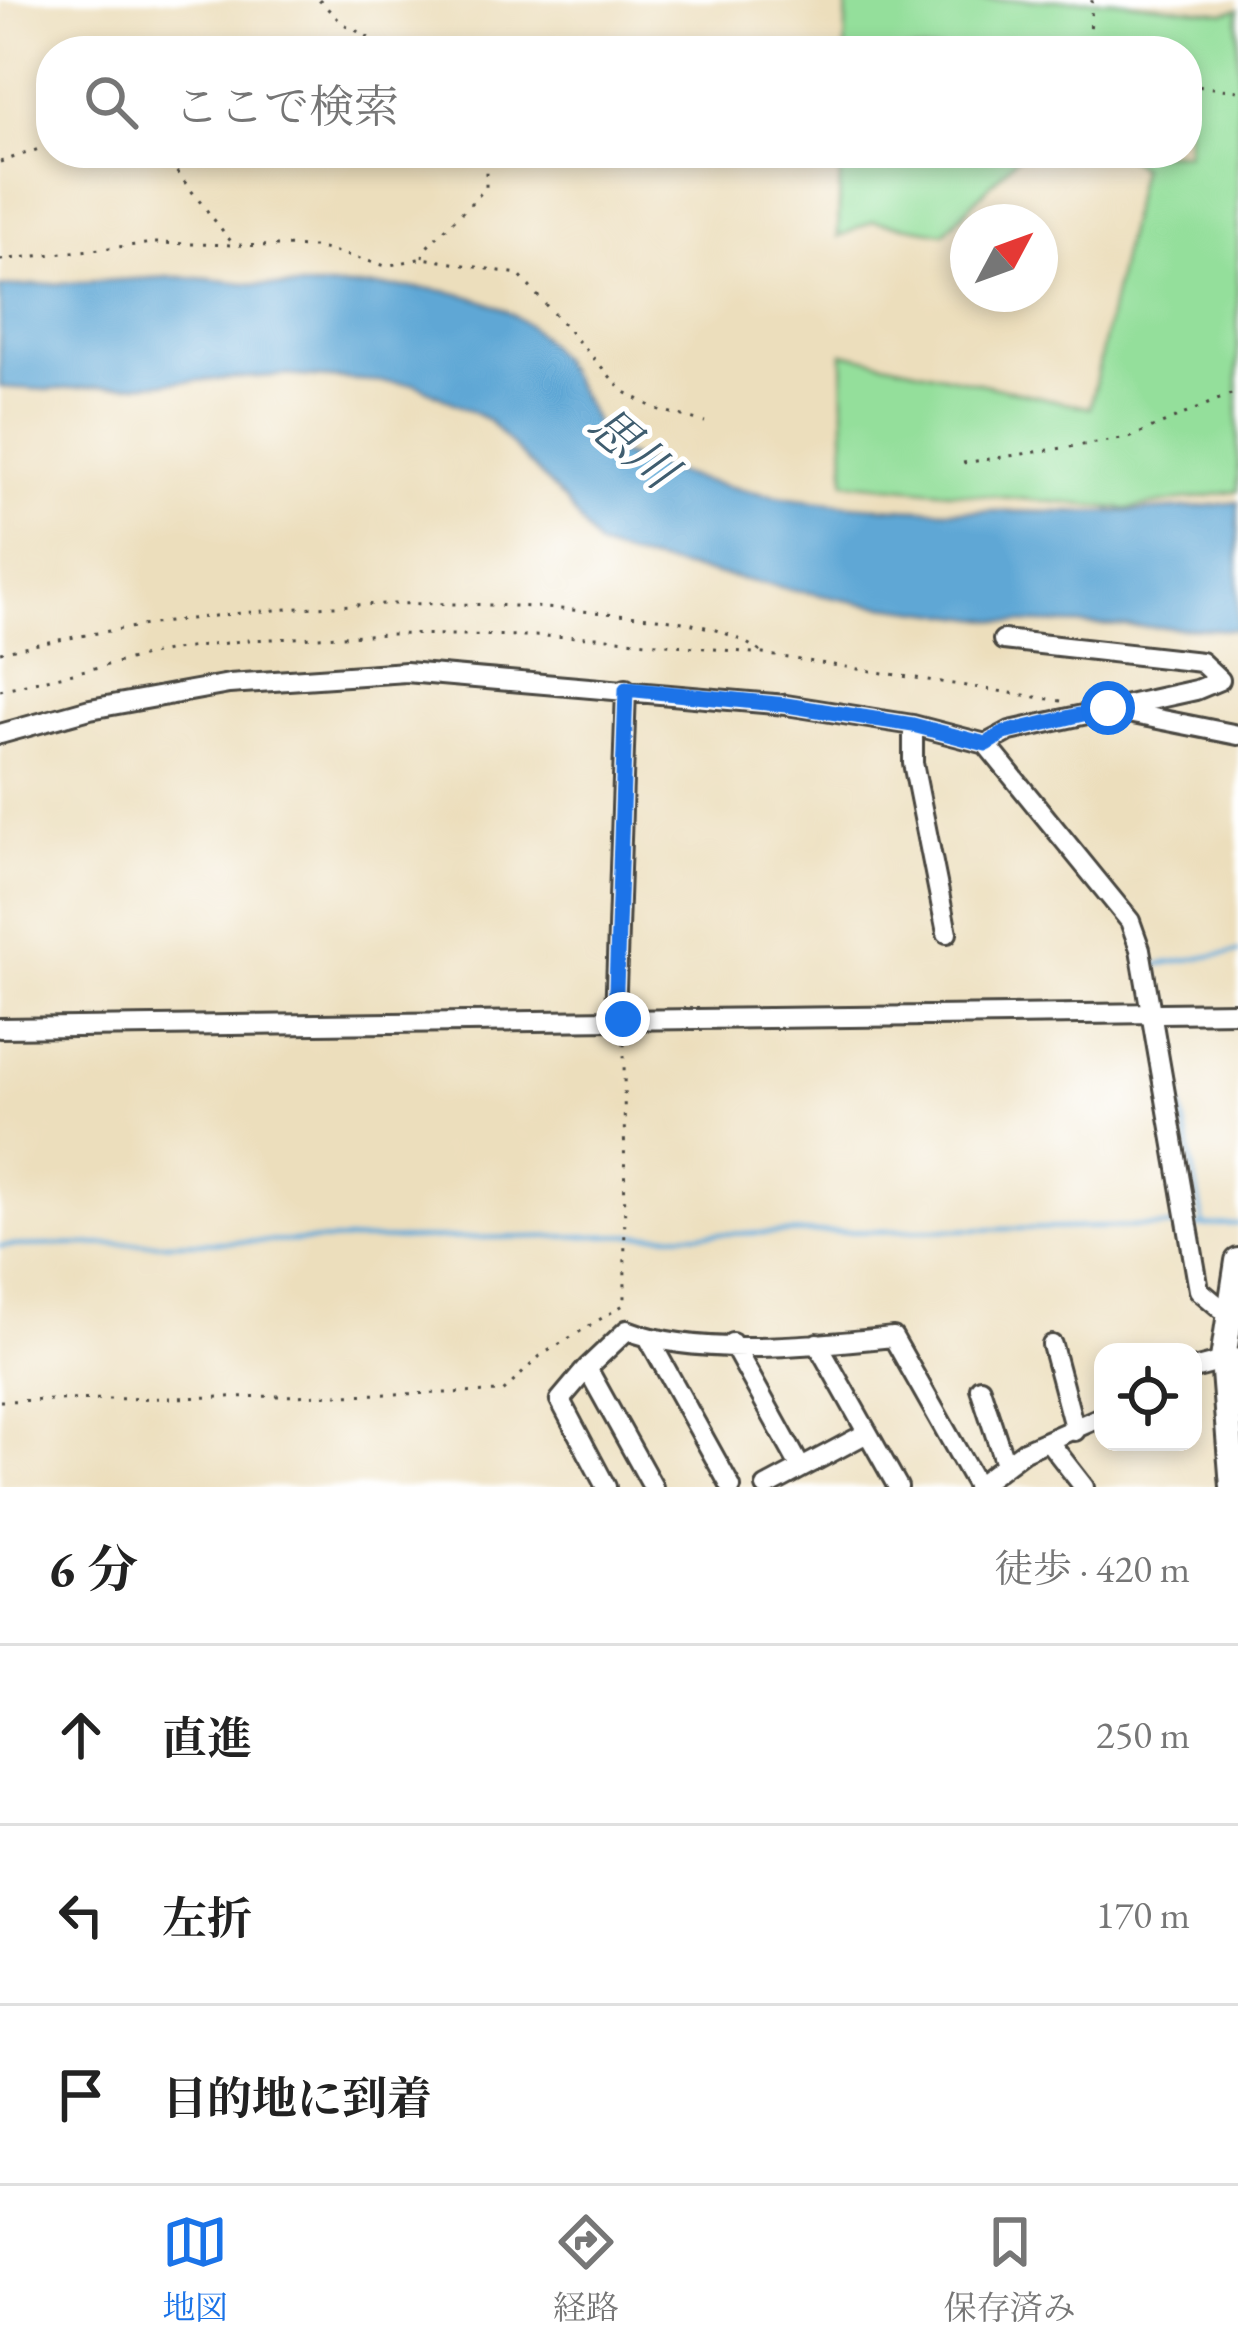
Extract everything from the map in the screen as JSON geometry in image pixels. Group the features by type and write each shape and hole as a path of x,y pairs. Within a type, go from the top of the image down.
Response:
{"main road":[{"path":"1233,1487 1229,1315 1238,1261"}],"street":[{"path":"1003,640 1201,662 1232,681"},
{"path":"0,734 156,696 330,674 406,672 626,689 913,725 986,744 1130,921 1199,1290 1229,1315"},
{"path":"986,744 1004,733 1232,681"},
{"path":"619,1019 626,689"},
{"path":"1108,708 1238,735"},
{"path":"913,725 913,763 947,934"},
{"path":"0,1028 1238,1012"},
{"path":"606,1487 560,1400 627,1330 650,1339 732,1343 893,1337 976,1486 1005,1464 1094,1421"},
{"path":"650,1339 731,1487"},
{"path":"732,1343 801,1468"},
{"path":"817,1343 898,1487"},
{"path":"1052,1345 1075,1431"},
{"path":"587,1369 653,1487"},
{"path":"980,1388 1005,1464"},
{"path":"766,1487 867,1433"},
{"path":"1049,1442 1084,1487"}],"path":[{"path":"319,0 342,23 366,36"},
{"path":"1090,36 1092,0"},
{"path":"1202,87 1238,91"},
{"path":"0,162 36,150"},
{"path":"174,168 234,246"},
{"path":"423,258 424,250 486,188 486,168"},
{"path":"0,260 154,243 316,247 386,266 423,258 518,274 623,391 656,409 705,422"},
{"path":"963,463 1129,438 1238,391"},
{"path":"0,652 194,615 328,602 556,608 656,618 703,628 763,654"},
{"path":"0,690 167,651 327,634 598,637 763,654 1108,708"},
{"path":"0,1401 503,1392 540,1356 625,1304 619,1019"}],"green space":[{"path":"847,0 1112,0 1224,13 1238,9 1238,491 1127,509 845,482 843,353 1090,408 1140,168 1202,168 1202,36 846,36"},
{"path":"840,168 1007,168 972,204 950,204 950,227 944,233 874,221 838,237"}],"water":[{"path":"170,277 289,287 413,288 474,298 503,309 542,338 574,383 609,449 751,492 844,504 1023,512 1146,511 1238,502 1238,630 1008,622 860,603 630,557 598,547 565,501 488,420 415,384 287,375 47,390 0,387 0,287"}],"waterway":[{"path":"1162,1008 1154,965 1238,952"},
{"path":"1165,1019 1204,1226"},
{"path":"1196,1226 1238,1224"},
{"path":"0,1246 1184,1226"}],"route":[{"path":"623,1019 615,1019 626,689 786,705 913,725 986,744 1004,733 1108,708"}],"water label":[{"name":"思川","path":"633,447"}]}
